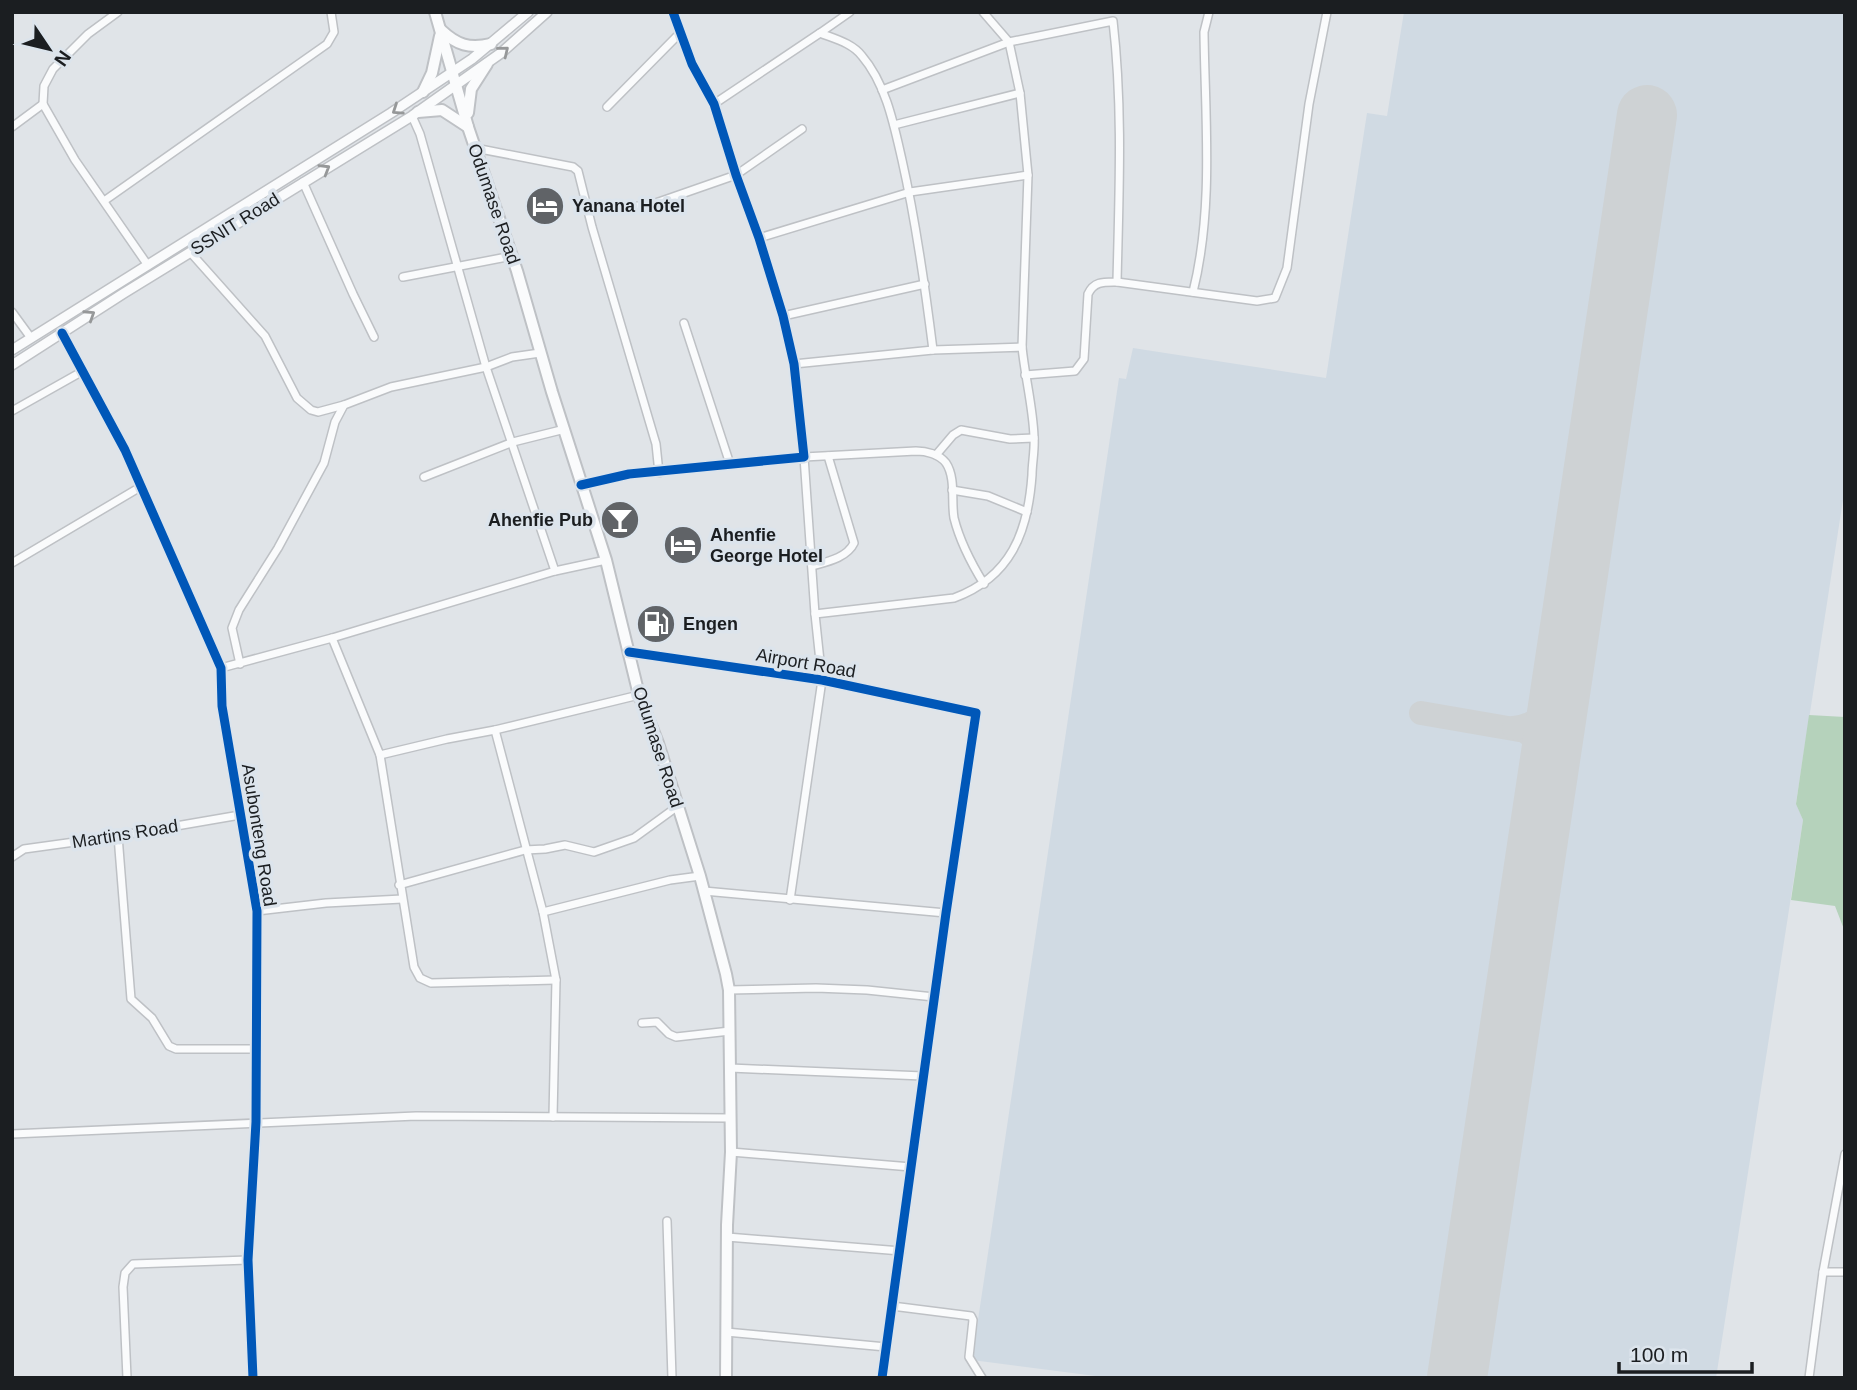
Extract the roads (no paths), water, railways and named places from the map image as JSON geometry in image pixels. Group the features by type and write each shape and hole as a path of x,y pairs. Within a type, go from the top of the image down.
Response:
{"main road":[{"name":"Odumase Road","path":"435,12 468,127 512,256 606,560 639,695 658,743 700,876 729,990 731,1152 727,1237 726,1378"},
{"path":"423,92 432,73 440,31 462,46 492,44"},
{"path":"415,114 442,110 468,127 471,89 487,64"}],"street":[{"path":"118,12 88,34 53,69 44,86 43,104 75,160 147,264"},
{"path":"104,201 327,44 334,32 331,12"},
{"name":"SSNIT Road","path":"12,350 423,92 492,44 528,12"},
{"name":"SSNIT Road","path":"12,365 415,114 487,64 547,12"},
{"path":"673,12 692,64 714,104 759,238 783,316 794,364 822,680 790,900"},
{"path":"714,104 850,12"},
{"path":"815,614 954,598 974,591 993,577 1010,555 1023,529 1034,438 1022,346 1028,175 1020,93 1009,42 982,12"},
{"path":"1108,12 1113,21 1120,78 1117,282"},
{"path":"1193,292 1206,222 1204,32 1209,12"},
{"path":"1025,375 1075,371 1084,359 1088,294 1091,287 1097,283 1117,282 1256,301 1275,298 1284,280 1309,104 1327,12"},
{"path":"882,90 1009,42 1113,21"},
{"path":"607,107 680,33"},
{"path":"820,33 855,49 863,57 882,90 894,125 909,192 933,350"},
{"path":"894,125 1020,93"},
{"path":"12,127 43,104"},
{"path":"415,114 486,367 555,571"},
{"path":"638,206 647,206 736,175 802,129"},
{"path":"475,148 573,167 578,171 656,444 659,473"},
{"path":"759,238 909,192 1028,175"},
{"path":"303,182 374,337"},
{"path":"190,252 265,336 297,398 318,412 391,387 486,367 512,357 540,353"},
{"path":"403,277 512,256"},
{"path":"783,316 925,284"},
{"path":"12,312 31,338"},
{"path":"684,323 730,464"},
{"name":"Asubonteng Road","path":"62,333 142,485 220,668 222,706 257,911 256,1122 248,1260 253,1378"},
{"path":"794,364 933,350 1022,346"},
{"path":"12,411 83,371"},
{"path":"240,664 232,628 239,610 278,548 324,463 335,422 344,405"},
{"path":"424,477 513,442 565,429"},
{"path":"936,456 953,435 961,430 1010,439 1034,438"},
{"path":"581,485 610,477 730,464 925,451 945,463 951,476 954,516 965,553 984,584"},
{"path":"812,566 834,560 849,551 854,543 828,456"},
{"path":"12,551 15,562 142,485"},
{"path":"952,490 988,496 1027,512"},
{"path":"220,668 332,638 555,571 606,560"},
{"path":"332,638 380,755 399,885 414,967 420,978 431,984 556,980"},
{"name":"Airport Road","path":"629,652 822,680 976,713 946,913"},
{"path":"380,755 639,695"},
{"path":"495,730 543,912 556,980 554,1117"},
{"path":"399,885 525,850 565,845 594,852 634,838 678,806"},
{"name":"Martins Road","path":"12,857 24,849 240,815"},
{"path":"118,836 131,999 152,1018 169,1046 176,1049 256,1049"},
{"path":"543,912 670,880 700,876"},
{"path":"704,891 946,913 882,1378"},
{"path":"257,911 326,903 402,899"},
{"path":"729,990 867,989 934,997"},
{"path":"642,1023 657,1022 676,1037 730,1031"},
{"path":"730,1068 923,1076"},
{"path":"12,1134 416,1116 731,1118"},
{"path":"731,1152 911,1167"},
{"path":"1809,1378 1823,1272 1845,1154"},
{"path":"667,1222 672,1378"},
{"path":"727,1237 901,1251"},
{"path":"127,1378 123,1287 125,1273 133,1264 248,1260"},
{"path":"1823,1272 1845,1272"},
{"path":"892,1306 971,1316 973,1320 969,1357 982,1378"},
{"path":"726,1332 886,1347"}],"place":[{"name":"Yanana Hotel","path":"545,206"},
{"name":"Ahenfie Pub","path":"620,520"},
{"name":"Ahenfie George Hotel","path":"683,545"},
{"name":"Engen","path":"656,624"}]}
